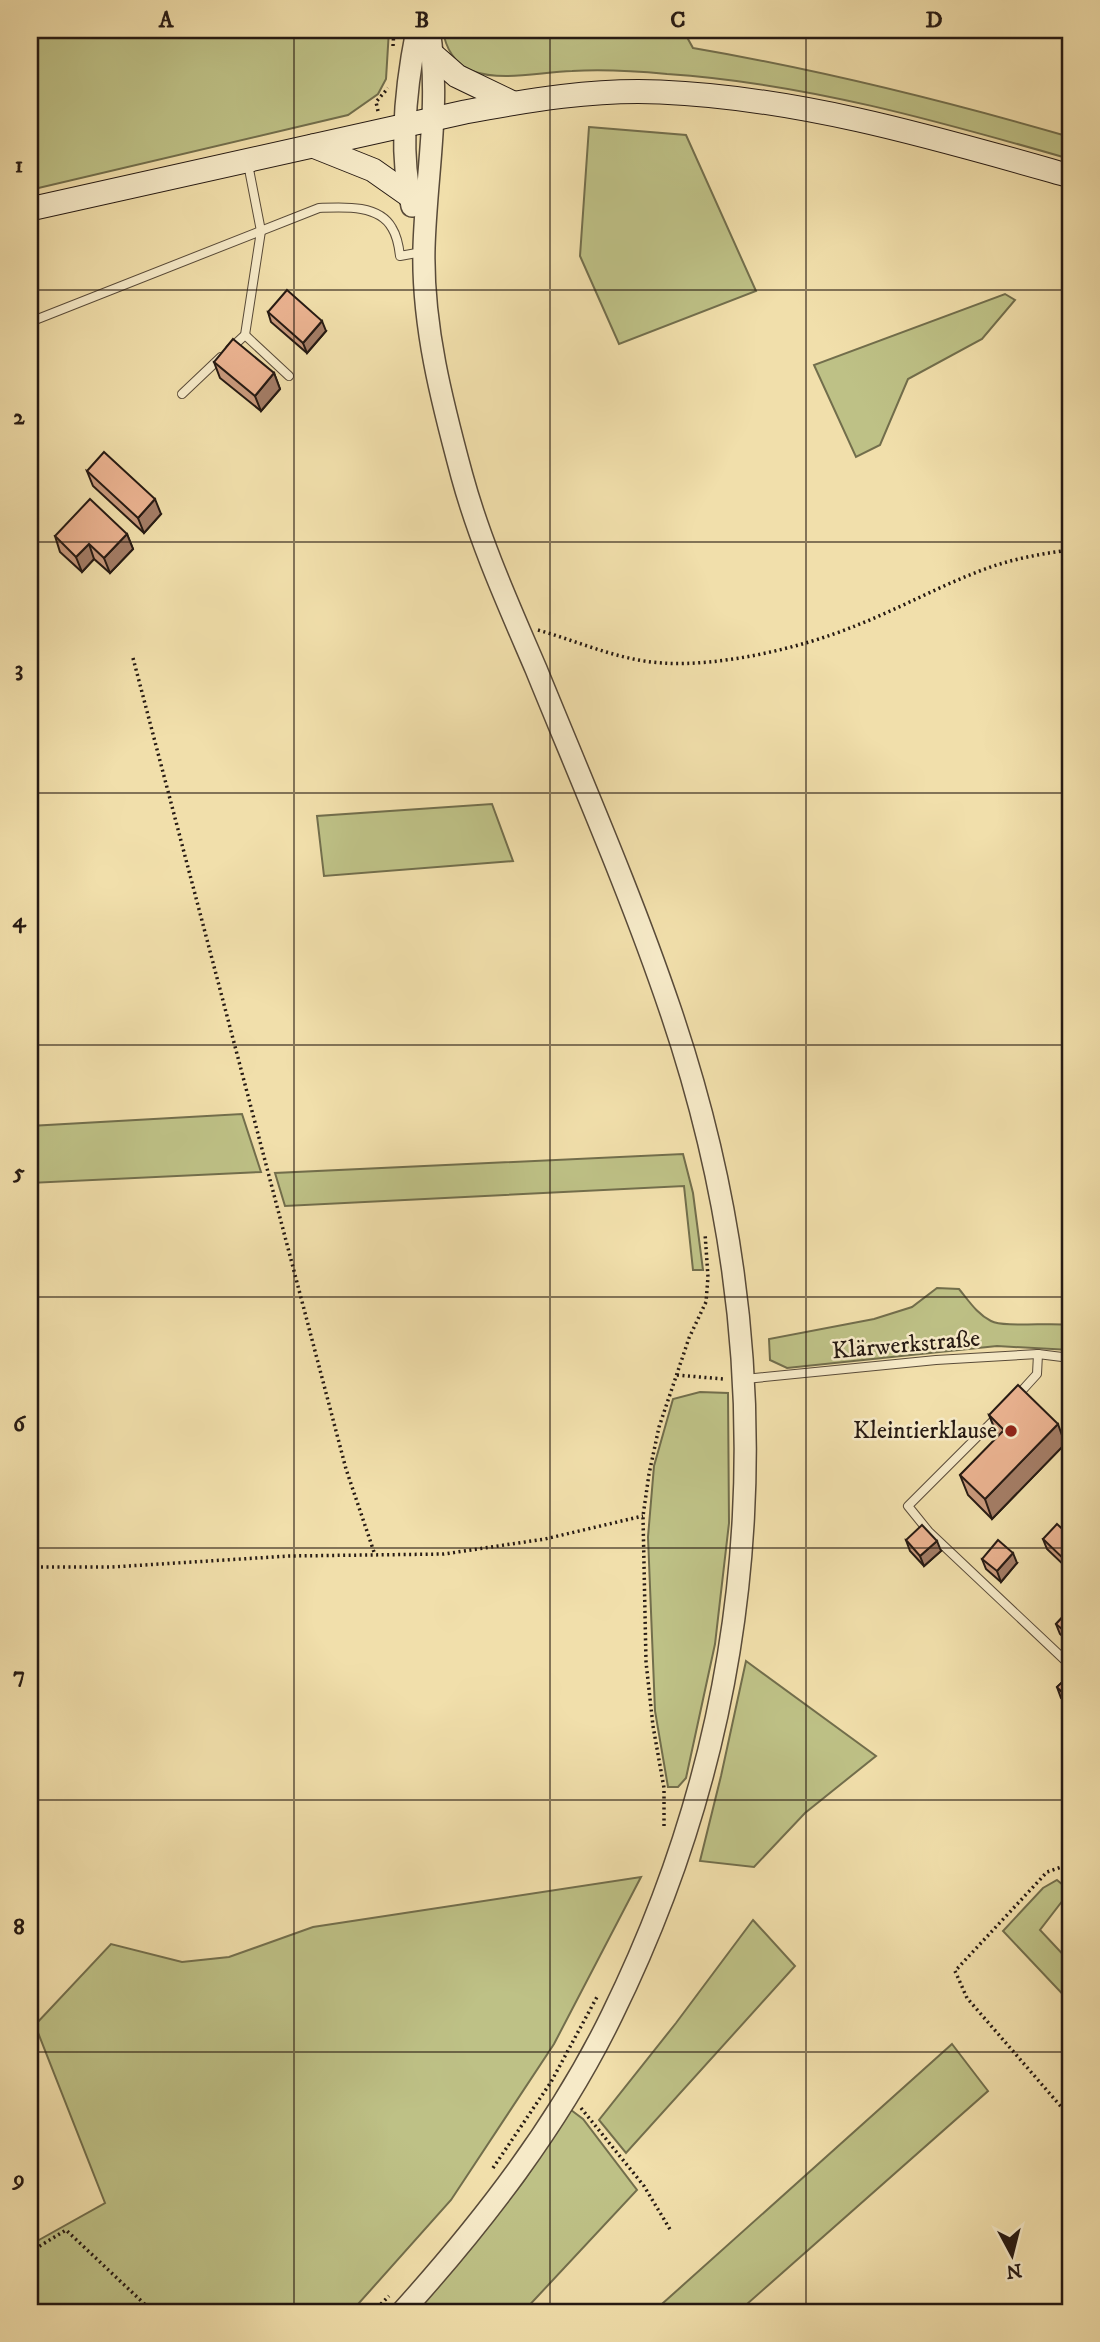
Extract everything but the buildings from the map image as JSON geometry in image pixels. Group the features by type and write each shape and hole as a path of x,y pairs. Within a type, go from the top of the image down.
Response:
{"main road":[{"path":"433,55 457,76 513,103"},
{"path":"30,209 433,118 513,103 583,94 658,91 736,97 825,111 932,136 1070,176"},
{"path":"313,146 373,170 410,197"}],"street":[{"path":"417,30 406,124 406,162 410,197 424,252"},
{"path":"402,2312 456,2252 500,2195 565,2097 612,2015 658,1910 685,1836 722,1701 743,1547 747,1471 745,1379 736,1284 723,1201 696,1094 673,1016 636,914 480,530 464,484 450,429 431,338 424,252 433,118 433,55 429,30"}],"lane":[{"path":"182,394 245,335 261,231 247,161"},
{"path":"30,322 319,208 349,206 383,217 392,227 400,256 424,252"},
{"path":"245,335 289,376"},
{"path":"1011,1402 1037,1374 1038,1354"},
{"name":"Klärwerkstraße","path":"745,1379 936,1360 1038,1354 1070,1358"},
{"path":"1002,1411 908,1506 929,1532 1070,1665"}],"path":[{"path":"519,629 539,630 615,656 661,663 701,663 811,642 855,627 978,571 1031,555 1069,550 1070,563"},
{"path":"133,659 346,1469 374,1555"},
{"path":"662,1835 665,1823 664,1788 653,1726 646,1662 643,1516 659,1427 689,1338 706,1302 709,1277 705,1229"},
{"path":"677,1375 712,1380 745,1379"},
{"path":"30,1567 112,1567 289,1556 444,1554 545,1539 643,1516"},
{"path":"1070,1864 1047,1872 955,1971 967,1998 1070,2117"},
{"path":"493,2168 551,2082 603,1986"},
{"path":"565,2097 586,2112 645,2186 671,2231"},
{"path":"30,2252 66,2230 153,2312"},
{"path":"373,2312 389,2295"}],"green space":[{"path":"30,30 389,30 386,79 378,94 348,115 30,190"},
{"path":"443,30 683,30 693,48 883,87 1070,137 1070,159 921,118 769,86 655,73 596,70 509,76 484,74 466,68 456,60 446,43"},
{"path":"589,127 686,135 756,291 619,344 580,256"},
{"path":"1005,294 1015,300 982,339 908,379 880,445 856,457 814,365"},
{"path":"492,804 513,861 324,876 317,816"},
{"path":"242,1114 261,1172 30,1183 30,1126"},
{"path":"683,1154 693,1193 703,1270 693,1270 684,1186 285,1206 275,1173"},
{"path":"937,1288 959,1289 982,1315 997,1323 1070,1325 1070,1350 997,1346 787,1368 770,1360 769,1339 874,1319 912,1307"},
{"path":"700,1392 728,1393 729,1523 715,1644 686,1778 678,1787 668,1787 655,1711 648,1537 654,1466 673,1399"},
{"path":"746,1661 876,1756 805,1813 754,1867 700,1861"},
{"path":"641,1877 554,2044 451,2200 351,2312 30,2312 30,2245 105,2203 35,2025 111,1944 182,1962 229,1957 313,1927"},
{"path":"1057,1880 1070,1891 1040,1930 1070,1962 1070,2002 1003,1931 1043,1888"},
{"path":"753,1920 795,1966 626,2153 599,2120"},
{"path":"952,2044 988,2091 738,2312 653,2312"},
{"path":"571,2110 583,2119 637,2190 523,2312 415,2312 461,2260 523,2182"}],"place":[{"name":"Kleintierklause","path":"1011,1431"}]}
